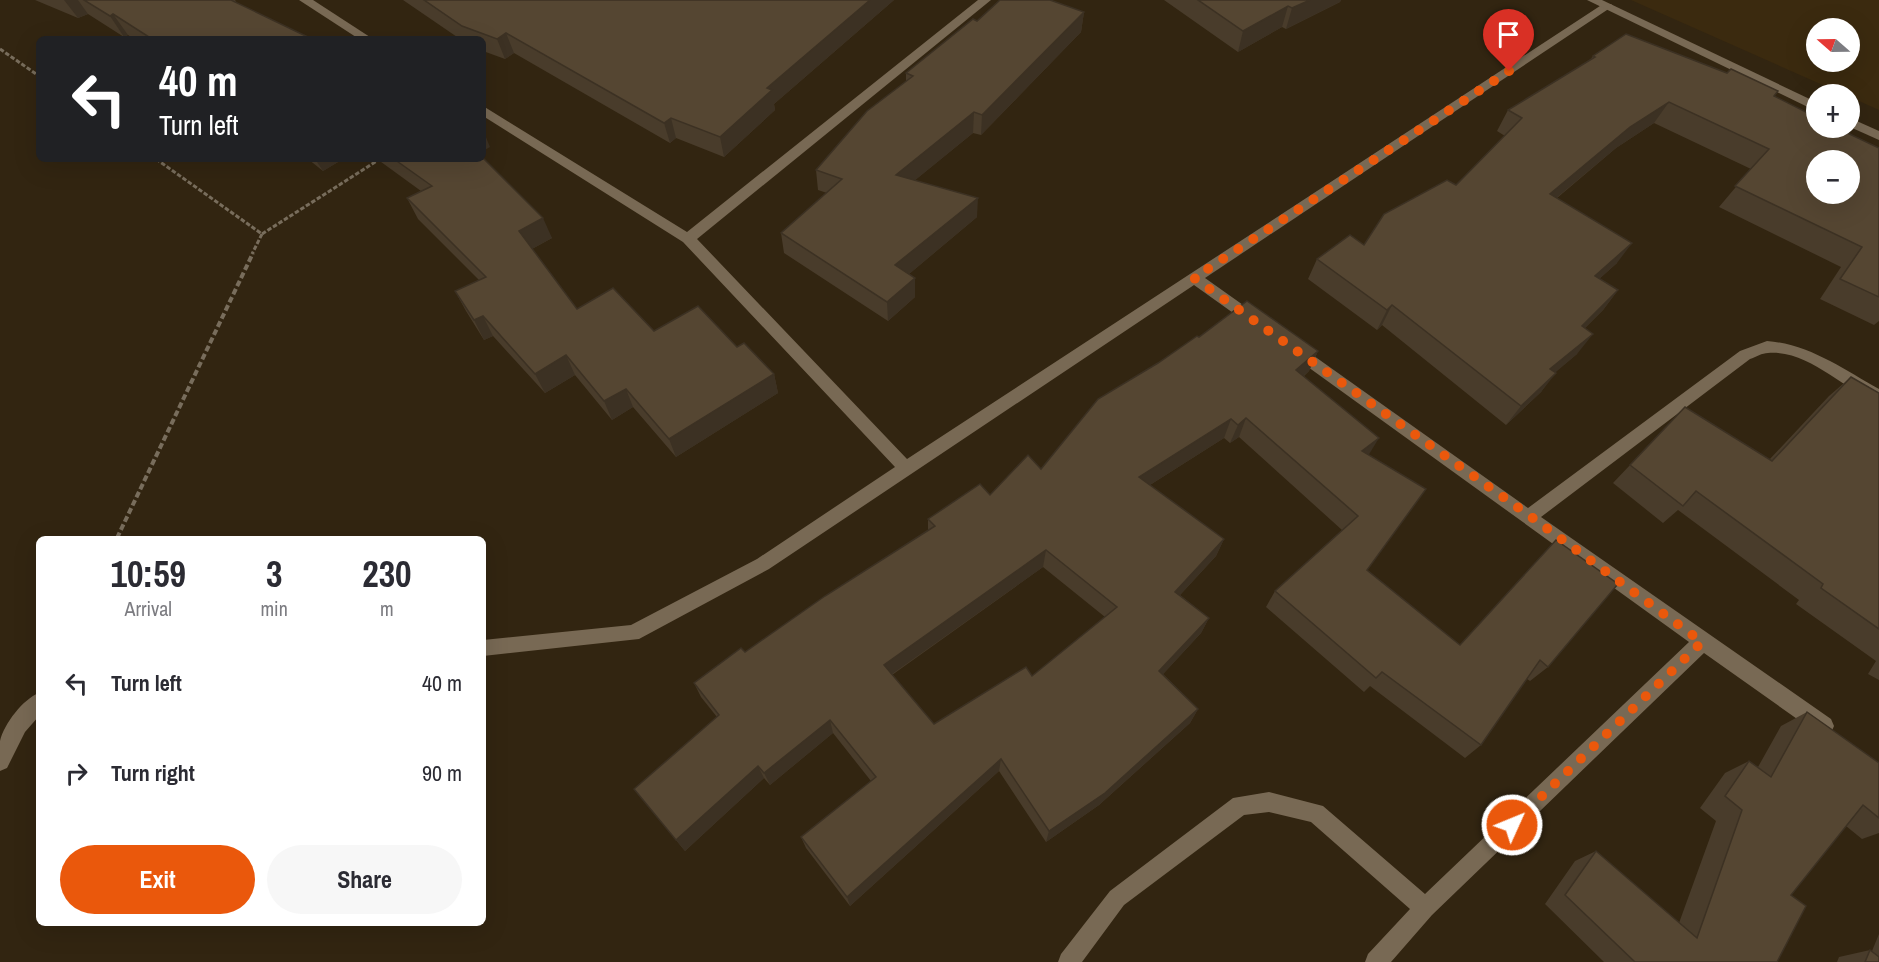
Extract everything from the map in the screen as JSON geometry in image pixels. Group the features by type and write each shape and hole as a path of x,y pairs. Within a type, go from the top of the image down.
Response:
{"street":[{"path":"305,0 362,36"},
{"path":"688,239 985,0"},
{"path":"1593,0 1806,101"},
{"path":"486,648 633,633 763,564 1607,6"},
{"path":"486,112 688,239 906,468"},
{"path":"1860,127 1879,136"},
{"path":"1194,278 1530,516 1702,642 1840,737"},
{"path":"1530,516 1745,355 1767,347 1792,351 1813,359 1879,396"},
{"path":"1376,962 1425,908 1702,642"},
{"path":"0,761 18,725 36,705"},
{"path":"1068,962 1117,898 1239,805 1269,802 1316,813 1425,908"}],"path":[{"path":"0,48 36,74"},
{"path":"160,162 262,234"},
{"path":"118,536 262,234 375,162"}],"shaded area":[{"path":"1631,0 1879,0 1879,110 1860,101 1860,84 1820,84"}],"building":[{"path":"84,0 231,0 306,36 147,36 113,14 110,16"},
{"path":"424,0 870,0 767,88 772,90 720,137 671,118 664,123 506,33 497,39 462,26"},
{"path":"1000,0 1050,0 1084,12 982,115 974,112 896,175 978,198 895,265 915,278 887,302 781,233 842,179 816,170 867,111 913,76 906,73 973,19 977,21"},
{"path":"1198,0 1310,0 1292,8 1288,6 1243,31"},
{"path":"1626,34 1727,73 1731,69 1778,91 1774,96 1806,112 1806,138 1858,138 1879,148 1879,297 1840,279 1862,247 1735,186 1769,149 1669,102 1630,127 1550,194 1632,243 1595,276 1618,290 1582,326 1593,334 1550,369 1556,373 1521,406 1392,305 1387,310 1317,259 1350,235 1364,245 1384,214 1447,180 1456,185 1522,118 1508,110 1595,57 1593,56"},
{"path":"486,161 543,218 519,231 577,309 613,288 654,331 698,306 737,347 744,343 774,374 669,439 626,389 604,401 566,355 535,374 483,316 474,320 455,291 486,277 407,198 432,186 398,162"},
{"path":"1247,301 1318,351 1296,370 1379,438 1362,451 1426,489 1367,570 1460,645 1556,540 1618,584 1548,667 1540,660 1481,745 1382,672 1376,678 1275,591 1358,516 1246,418 1238,425 1231,419 1139,477 1224,539 1175,592 1209,618 1159,671 1198,709 1105,793 1049,831 1001,759 847,897 801,837 876,777 830,720 764,773 758,766 676,840 634,789 719,715 694,683 741,648 745,652 825,596 935,526 928,519 980,484 990,495 1028,455 1041,469 1098,399 1158,363 1197,336 1199,337","holes":["1046,550 1117,607 1032,676 1026,667 934,724 884,665"]},
{"path":"1851,377 1879,393 1879,629 1821,588 1823,584 1696,491 1683,506 1630,465 1685,407 1772,461"},
{"path":"1807,712 1879,763 1879,818 1863,805 1791,895 1806,906 1777,962 1635,962 1565,895 1596,851 1697,938 1742,810 1725,796 1749,761 1771,777"},
{"path":"1870,950 1879,957 1879,962 1865,962"}],"route":[{"path":"1509,71 1194,278 1530,516 1702,642 1512,825"}]}
